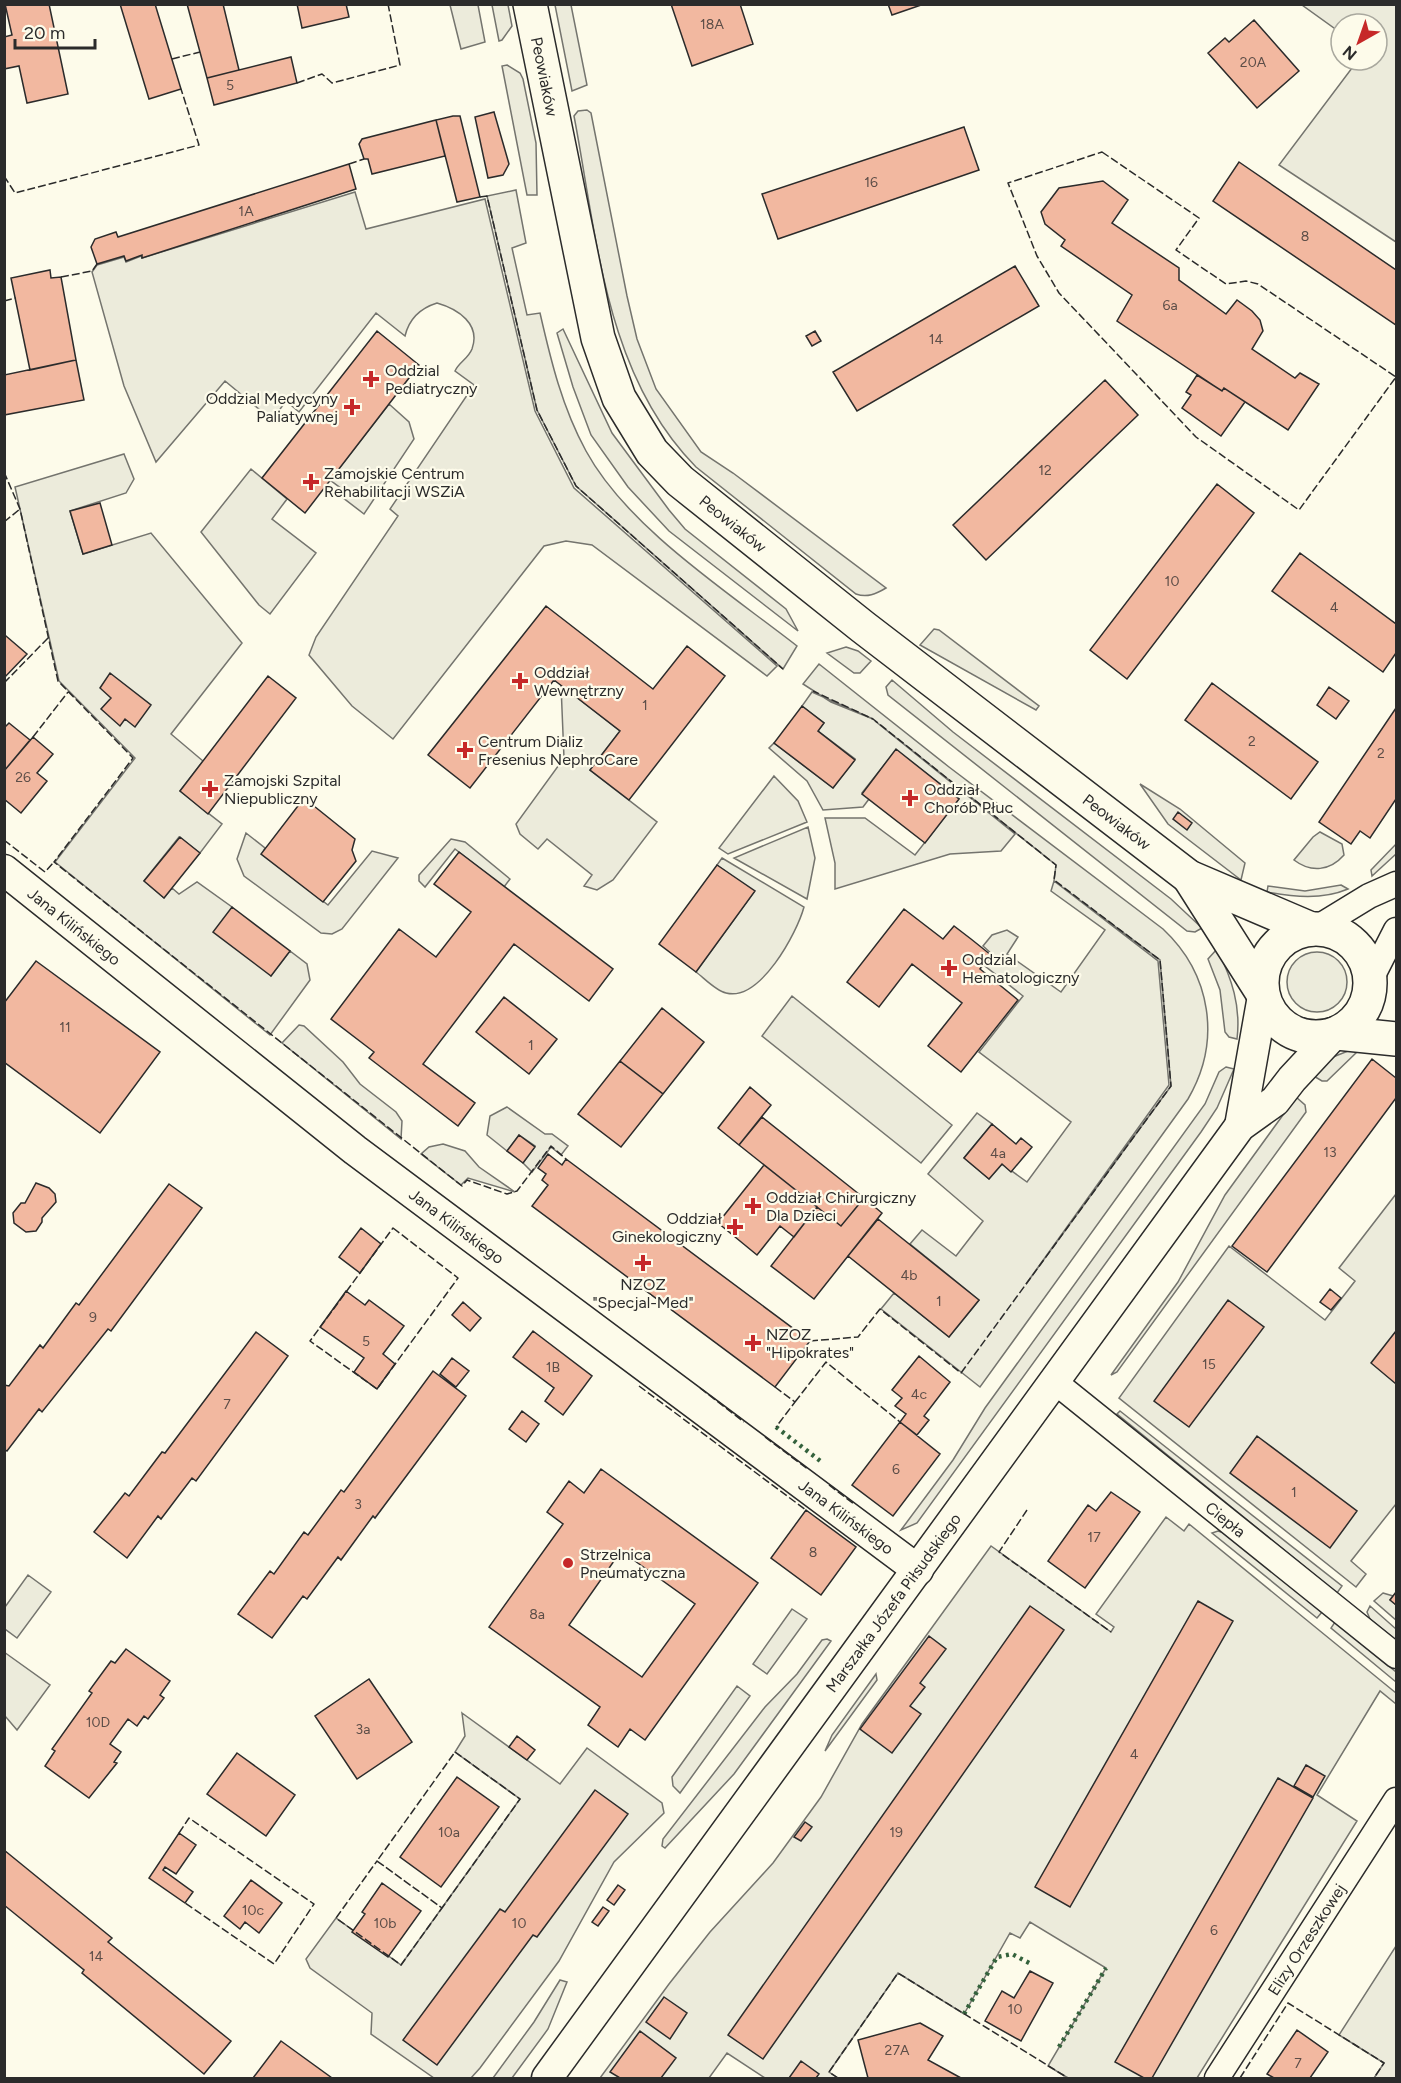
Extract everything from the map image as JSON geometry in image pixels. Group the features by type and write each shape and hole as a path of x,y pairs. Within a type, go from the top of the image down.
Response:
{"main road":[{"name":"Peowiaków","path":"530,4 598,338 619,398 652,452 680,481 863,627 1189,877 1313,929"},
{"name":"Peowiaków","path":"1189,877 1263,994"},
{"path":"1396,1034 1370,983 1364,958 1348,940 1327,930 1313,929 1293,935 1277,945 1264,967 1263,994 1275,1019 1295,1034 1314,1037 1335,1034 1396,1039"},
{"path":"1335,1034 1348,1027 1360,1013 1368,997 1370,983"}],"street":[{"name":"Jana Kilińskiego","path":"4,870 356,1150 918,1570"},
{"path":"1313,929 1370,896 1396,884"},
{"path":"1370,983 1396,930"},
{"name":"Marszałka Józefa Piłsudskiego","path":"1240,1126 1263,994"},
{"name":"Marszałka Józefa Piłsudskiego","path":"547,2079 1240,1126 1275,1101 1335,1034"},
{"name":"Ciepła","path":"1055,1382 1396,1656"},
{"name":"Elizy Orzeszkowej","path":"1217,2079 1396,1800"}],"shaded area":[{"path":"450,5 478,5 485,42 461,49"},
{"path":"492,5 508,5 512,26 499,41"},
{"path":"555,5 571,5 587,85 572,91"},
{"path":"1302,5 1396,5 1396,242 1279,165 1349,72 1389,72 1389,12 1329,12 1329,24"},
{"path":"507,65 520,73 523,79 536,143 537,195 527,195 502,66"},
{"path":"587,110 591,113 637,339 656,389 701,452 733,473 886,588 871,595 856,594 696,467 666,430 642,390 623,347 610,302 599,256 574,116 578,111"},
{"path":"516,190 526,243 512,248 527,315 540,313 564,401 586,451 604,479 653,532 711,581 797,646 783,669 576,486 537,410 487,196"},
{"path":"355,192 366,229 485,199 535,411 574,488 777,666 767,676 592,545 566,541 544,546 393,739 352,706 309,655 316,637 398,516 390,509 474,385 455,371 472,349 474,340 470,325 453,309 437,303 416,315 409,324 405,336 376,313 299,412 286,401 272,420 225,381 156,462 124,386 92,272 97,265 124,257 126,262 141,256 142,258"},
{"path":"563,329 612,433 669,510 685,529 786,609 798,631 669,531 628,487 591,435 573,387 557,333"},
{"path":"389,404 409,422 414,439 364,514 342,497 346,492 330,480"},
{"path":"124,454 134,479 126,493 70,511 83,554 151,533 242,643 171,734 203,761 180,791 222,824 200,853 179,837 144,881 164,898 172,888 179,894 197,882 232,907 271,976 290,951 307,964 310,980 270,1035 55,862 135,758 59,681 15,487"},
{"path":"251,469 287,499 272,519 316,553 270,614 259,605 201,532"},
{"path":"934,629 939,630 1039,706 1036,710 920,645"},
{"path":"846,647 858,651 871,661 860,673 854,673 827,653"},
{"path":"819,664 949,767 1163,929 1192,966 1201,987 1206,1009 1208,1032 1205,1054 1199,1077 1188,1099 980,1387 881,1309 894,1293 949,1337 979,1300 910,1244 922,1230 956,1256 983,1221 928,1174 977,1113 992,1124 964,1158 989,1179 1002,1164 1027,1182 1071,1122 979,1052 1023,996 985,966 993,955 983,946 992,935 1007,930 1018,937 1007,954 1061,992 1105,930 1051,891 1056,865 875,721 1015,834 1001,851 950,854 835,889 835,863 825,818 865,818 915,855 959,799 896,750 862,793 869,799 863,807 823,810 807,781 769,748 774,743 833,788 855,759 818,731 824,723 802,706 812,692 823,697 803,684","holes":["1054,881 1160,960 1171,1086 1026,1284 1169,1085 1158,961"]},
{"path":"892,680 953,732 1171,899 1202,928 1195,932 1187,931 888,695 886,687"},
{"path":"561,685 620,731 590,770 657,822 613,880 597,890 584,886 592,875 547,839 538,849 520,834 516,824 564,758"},
{"path":"774,776 798,801 807,822 728,854 719,848"},
{"path":"1140,784 1180,809 1245,863 1241,880 1168,824"},
{"path":"808,827 815,858 807,899 734,858"},
{"path":"1320,832 1342,844 1344,855 1333,864 1320,868 1307,867 1294,860 1313,837"},
{"path":"246,833 265,848 262,854 328,905 372,851 398,858 342,929 332,934 321,933 244,876 237,859"},
{"path":"451,839 465,842 510,879 504,887 455,849 425,887 419,881 419,875"},
{"path":"1396,844 1396,854 1372,876 1371,870"},
{"path":"722,858 804,907 794,933 775,963 752,987 739,993 722,992 696,972 754,892 717,865"},
{"path":"1341,885 1348,889 1318,896 1267,892 1268,886 1305,891"},
{"path":"1217,949 1234,993 1238,1015 1237,1039 1229,1037 1225,1032 1220,990 1208,959"},
{"path":"1311,952 1323,952 1339,960 1345,970 1347,982 1345,994 1339,1004 1323,1012 1311,1012 1295,1004 1287,988 1287,976 1295,960"},
{"path":"792,996 952,1125 921,1163 762,1036"},
{"path":"299,1025 304,1026 343,1062 360,1084 396,1112 402,1121 401,1139 282,1043"},
{"path":"1348,1051 1358,1051 1327,1081 1322,1081 1312,1075 1328,1059"},
{"path":"1226,1067 1234,1069 1217,1108 1201,1132 917,1523 901,1530 953,1460 985,1408 1205,1104 1219,1072"},
{"path":"1296,1097 1305,1105 1306,1112 1117,1372 1111,1375 1178,1282 1225,1195"},
{"path":"507,1107 545,1134 552,1134 568,1146 561,1155 551,1147 532,1172 523,1163 535,1146 519,1135 507,1151 487,1135 490,1116"},
{"path":"443,1144 465,1151 479,1167 515,1192 468,1178 461,1185 421,1154 429,1147"},
{"path":"1396,1194 1396,1504 1351,1561 1366,1574 1356,1587 1119,1398 1229,1246 1325,1320 1355,1281 1339,1268"},
{"path":"1120,1411 1342,1586 1337,1593 1117,1414"},
{"path":"1166,1517 1184,1531 1189,1524 1396,1693 1396,1704 1380,1691 1317,1795 1357,1821 1197,2078 1068,2078 1048,2066 1106,1968 1030,1922 1020,1938 1010,1933 964,2014 898,1973 829,2072 838,2078 765,2078 727,2053 709,2078 600,2078 710,1932 773,1863 821,1797 862,1724 991,1546 1111,1632 1114,1627 1096,1614"},
{"path":"1218,1531 1224,1533 1322,1612 1317,1618 1212,1533"},
{"path":"28,1575 51,1592 17,1638 5,1629 5,1607"},
{"path":"1383,1593 1393,1596 1390,1600 1396,1605 1396,1620 1374,1601"},
{"path":"1370,1606 1396,1629 1396,1640 1370,1619 1367,1612"},
{"path":"792,1609 807,1619 767,1674 753,1664"},
{"path":"1335,1622 1396,1672 1396,1682 1331,1628"},
{"path":"822,1640 831,1641 734,1774 665,1848 662,1846 663,1839 765,1707 797,1674"},
{"path":"4,1652 50,1685 17,1730 5,1716"},
{"path":"876,1674 877,1680 825,1751 832,1735"},
{"path":"737,1686 750,1696 680,1793 673,1786 672,1777"},
{"path":"462,1713 560,1784 587,1748 662,1803 664,1813 614,1862 559,1961 480,2068 471,2078 434,2078 371,2034 372,2013 310,1968 306,1959 336,1918 401,1965 520,1799 455,1752 465,1736"},
{"path":"1396,1946 1396,2078 1374,2078 1384,2063 1339,2035"},
{"path":"560,1980 567,1982 548,2029 512,2078 493,2078 534,2022"}],"building":[{"path":"5,4 49,4 68,94 27,103 19,66 4,69 4,37 12,35"},
{"path":"120,4 155,4 181,89 149,99"},
{"path":"187,4 223,4 239,70 207,78"},
{"path":"297,4 346,4 349,17 302,28"},
{"path":"671,4 740,4 753,44 692,66"},
{"path":"888,4 924,4 892,15"},
{"path":"1254,20 1299,71 1257,108 1208,53 1225,38 1229,42"},
{"path":"291,57 297,83 214,105 207,78"},
{"path":"494,112 509,164 503,175 488,178 475,117"},
{"path":"460,116 480,197 457,202 436,120"},
{"path":"436,120 445,156 372,174 368,159 364,159 359,144 362,139"},
{"path":"964,127 979,170 778,239 762,194"},
{"path":"1239,162 1396,270 1396,325 1213,201"},
{"path":"349,164 356,189 142,258 142,255 126,261 124,256 97,264 91,247 95,239 116,232 118,237"},
{"path":"1103,181 1128,200 1112,223 1179,268 1179,280 1226,314 1237,300 1252,311 1260,320 1263,331 1252,349 1295,378 1300,373 1319,384 1288,430 1224,388 1222,391 1117,321 1132,295 1061,246 1065,240 1045,224 1041,212 1059,188"},
{"path":"1015,266 1039,306 857,411 833,372"},
{"path":"50,270 51,278 61,277 76,360 30,370 11,278"},
{"path":"377,331 419,365 305,513 262,478"},
{"path":"815,331 821,341 812,346 806,336"},
{"path":"76,360 84,400 4,415 4,375"},
{"path":"1197,375 1222,391 1224,388 1245,402 1221,436 1182,408 1191,395 1186,392"},
{"path":"1105,380 1138,415 986,560 953,525"},
{"path":"1217,484 1254,513 1127,679 1090,650"},
{"path":"100,503 112,545 83,554 70,511"},
{"path":"1300,553 1396,624 1396,653 1383,672 1272,591"},
{"path":"546,606 653,689 687,646 725,676 629,800 590,770 620,731 554,680 470,788 428,755"},
{"path":"6,636 27,654 4,678 4,638"},
{"path":"110,673 151,705 135,727 125,719 120,726 101,709 111,698 100,688"},
{"path":"268,676 296,698 208,814 180,791"},
{"path":"1212,683 1318,762 1291,799 1185,720"},
{"path":"1329,687 1349,701 1336,719 1317,705"},
{"path":"802,706 824,723 818,731 855,760 833,788 774,743"},
{"path":"1396,708 1396,799 1370,838 1360,831 1351,844 1319,822"},
{"path":"9,723 30,740 4,771 4,728"},
{"path":"33,737 53,754 37,773 47,781 21,813 4,799 4,771"},
{"path":"896,749 959,799 925,843 862,794"},
{"path":"304,798 355,839 352,850 356,861 323,902 261,854"},
{"path":"1178,812 1192,823 1187,830 1173,819"},
{"path":"180,837 200,853 164,898 144,881"},
{"path":"459,852 613,969 589,1001 514,944 423,1064 475,1103 458,1126 369,1058 374,1052 331,1019 399,929 436,957 471,912 434,884"},
{"path":"717,865 755,891 696,972 659,944"},
{"path":"232,907 290,951 271,976 213,932"},
{"path":"904,909 943,939 954,926 971,939 991,955 980,969 1018,1000 961,1072 928,1046 962,1003 912,964 879,1007 847,982"},
{"path":"36,961 160,1052 100,1133 4,1062 4,1003"},
{"path":"504,997 557,1039 529,1074 476,1032"},
{"path":"662,1008 704,1042 663,1094 620,1061"},
{"path":"1372,1059 1396,1078 1396,1098 1267,1272 1232,1246"},
{"path":"620,1061 663,1094 621,1147 578,1114"},
{"path":"750,1087 771,1105 739,1145 718,1128"},
{"path":"762,1117 864,1198 841,1226 739,1145"},
{"path":"992,1124 1016,1144 1021,1138 1032,1147 1011,1172 1002,1164 989,1179 964,1158"},
{"path":"519,1135 535,1147 523,1163 507,1151"},
{"path":"548,1154 562,1165 566,1159 810,1341 775,1387 532,1206 548,1185 542,1180 546,1174 538,1168"},
{"path":"764,1165 817,1207 794,1237 780,1226 757,1255 718,1223"},
{"path":"36,1183 49,1188 55,1194 56,1202 42,1218 36,1231 26,1232 14,1223 13,1213 21,1203 25,1203"},
{"path":"169,1184 202,1208 111,1331 108,1329 42,1412 39,1409 7,1451 4,1449 4,1385 9,1386 40,1345 43,1348 76,1303 79,1305"},
{"path":"864,1198 882,1213 814,1299 771,1266 817,1207 841,1226"},
{"path":"878,1219 979,1300 949,1337 848,1256"},
{"path":"361,1228 381,1244 360,1273 339,1257"},
{"path":"1330,1289 1341,1298 1331,1310 1320,1302"},
{"path":"346,1291 365,1305 369,1300 404,1326 383,1354 395,1364 377,1389 354,1372 364,1358 320,1327"},
{"path":"1228,1300 1264,1327 1189,1427 1154,1401"},
{"path":"463,1302 481,1318 470,1331 452,1315"},
{"path":"533,1331 592,1376 563,1415 545,1401 554,1388 513,1357"},
{"path":"1396,1331 1396,1384 1371,1363"},
{"path":"256,1332 288,1356 196,1481 192,1478 161,1519 158,1516 127,1558 94,1532 125,1493 129,1496 162,1452 165,1453"},
{"path":"919,1356 950,1382 924,1416 929,1420 917,1435 900,1422 906,1414 895,1406 902,1398 892,1390"},
{"path":"452,1358 469,1371 456,1387 440,1374"},
{"path":"433,1371 466,1396 375,1518 373,1516 341,1560 338,1557 307,1599 303,1596 272,1638 238,1614 270,1571 274,1574 304,1532 308,1535 341,1490 344,1492"},
{"path":"522,1411 539,1424 526,1442 509,1429"},
{"path":"900,1422 940,1454 893,1516 852,1485"},
{"path":"1257,1436 1357,1511 1330,1548 1230,1473"},
{"path":"601,1469 758,1583 645,1740 630,1729 618,1747 588,1725 600,1707 489,1627 563,1524 547,1512 569,1481 584,1493","holes":["621,1551 695,1604 642,1677 569,1625"]},
{"path":"1111,1492 1140,1512 1085,1588 1048,1561 1088,1505 1096,1511"},
{"path":"806,1510 856,1547 821,1595 771,1558"},
{"path":"1396,1592 1396,1605 1390,1600"},
{"path":"1198,1601 1233,1621 1070,1907 1035,1887"},
{"path":"1030,1606 1064,1630 763,2059 728,2035"},
{"path":"929,1636 946,1649 920,1683 925,1687 910,1706 921,1714 892,1753 860,1729"},
{"path":"126,1649 170,1681 160,1695 164,1698 148,1719 144,1716 137,1726 128,1719 110,1744 121,1752 114,1762 117,1763 89,1798 45,1766 55,1751 52,1749 92,1693 89,1691 111,1661 115,1663"},
{"path":"369,1679 412,1742 357,1779 315,1716"},
{"path":"517,1736 535,1750 527,1760 509,1747"},
{"path":"237,1753 295,1795 266,1836 207,1794"},
{"path":"1306,1765 1325,1776 1313,1797 1294,1786"},
{"path":"457,1777 499,1807 441,1887 400,1857"},
{"path":"1278,1778 1313,1798 1152,2078 1144,2078 1115,2062"},
{"path":"595,1790 628,1814 537,1937 533,1935 437,2065 403,2040 500,1909 505,1912"},
{"path":"805,1822 812,1827 801,1841 794,1837"},
{"path":"179,1833 196,1845 176,1874 165,1867 163,1870 193,1892 185,1903 149,1878"},
{"path":"4,1850 112,1938 108,1942 231,2041 204,2074 82,1973 84,1970 4,1905"},
{"path":"251,1880 282,1903 259,1933 245,1922 240,1929 224,1916"},
{"path":"382,1883 421,1911 388,1957 352,1932 365,1914 362,1912"},
{"path":"618,1885 625,1890 614,1905 607,1900"},
{"path":"603,1907 609,1911 598,1926 592,1922"},
{"path":"1030,1971 1053,1983 1021,2041 985,2021 1002,1991 1014,1998"},
{"path":"664,1997 687,2013 670,2039 646,2022"},
{"path":"920,2023 943,2036 928,2060 961,2078 868,2078 858,2040"},
{"path":"1297,2030 1328,2052 1310,2078 1274,2078 1267,2074"},
{"path":"640,2031 676,2058 661,2078 620,2078 610,2072"},
{"path":"281,2041 332,2078 253,2078"},
{"path":"801,2061 819,2074 816,2078 789,2078"}],"hedge":[{"path":"776,1427 823,1463"},
{"path":"964,2014 997,1957 1012,1954 1031,1964"},
{"path":"1059,2047 1106,1968"}],"fence":[{"path":"297,83 322,74 332,83 400,65 388,4"},
{"path":"172,59 200,52"},
{"path":"4,176 15,193 199,145 181,89"},
{"path":"1102,152 1199,218 1176,250 1226,284 1246,281 1258,284 1396,377 1299,510 1196,437 1059,293 1037,256 1008,183 1102,152"},
{"path":"349,164 364,159"},
{"path":"480,197 487,196 537,410 576,486 783,669"},
{"path":"61,277 92,271 97,264"},
{"path":"4,301 16,298"},
{"path":"4,472 20,509 58,681 133,758 54,862 462,1186 467,1180 507,1194 517,1191 551,1146 566,1159"},
{"path":"4,522 20,509"},
{"path":"4,683 48,638"},
{"path":"810,1341 858,1337 880,1309 961,1373 1171,1086 1160,960 1054,880 1056,865 873,719 813,691"},
{"path":"33,737 68,692"},
{"path":"4,840 45,872 54,862"},
{"path":"393,1228 458,1278 377,1389 310,1341 393,1228"},
{"path":"795,1402 826,1362 900,1422"},
{"path":"639,1386 806,1510"},
{"path":"775,1387 795,1402 776,1427"},
{"path":"700,1388 744,1422"},
{"path":"765,1437 809,1470"},
{"path":"829,1485 854,1504"},
{"path":"1027,1510 999,1552 1111,1632"},
{"path":"455,1752 520,1799 442,1908 377,1861 455,1752"},
{"path":"179,1833 189,1818 314,1904 274,1964 185,1903"},
{"path":"377,1861 442,1908 401,1965 336,1918 377,1861"},
{"path":"838,2078 829,2072 898,1973 1068,2078"},
{"path":"1240,2078 1288,2003 1384,2063 1374,2078"}],"place":[{"name":"Oddzial Pediatryczny","path":"371,379"},
{"name":"Oddzial Medycyny Paliatywnej","path":"352,407"},
{"name":"Zamojskie Centrum Rehabilitacji WSZiA","path":"311,482"},
{"name":"Oddział Wewnętrzny","path":"520,681"},
{"name":"Centrum Dializ Fresenius NephroCare","path":"465,750"},
{"name":"Zamojski Szpital Niepubliczny","path":"210,789"},
{"name":"Oddział Chorób Płuc","path":"910,798"},
{"name":"Oddzial Hematologiczny","path":"949,968"},
{"name":"Oddział Chirurgiczny Dla Dzieci","path":"753,1206"},
{"name":"Oddział Ginekologiczny","path":"735,1227"},
{"name":"NZOZ \"Specjal-Med\"","path":"643,1263"},
{"name":"NZOZ \"Hipokrates\"","path":"753,1343"},
{"name":"Strzelnica Pneumatyczna","path":"568,1563"}]}
